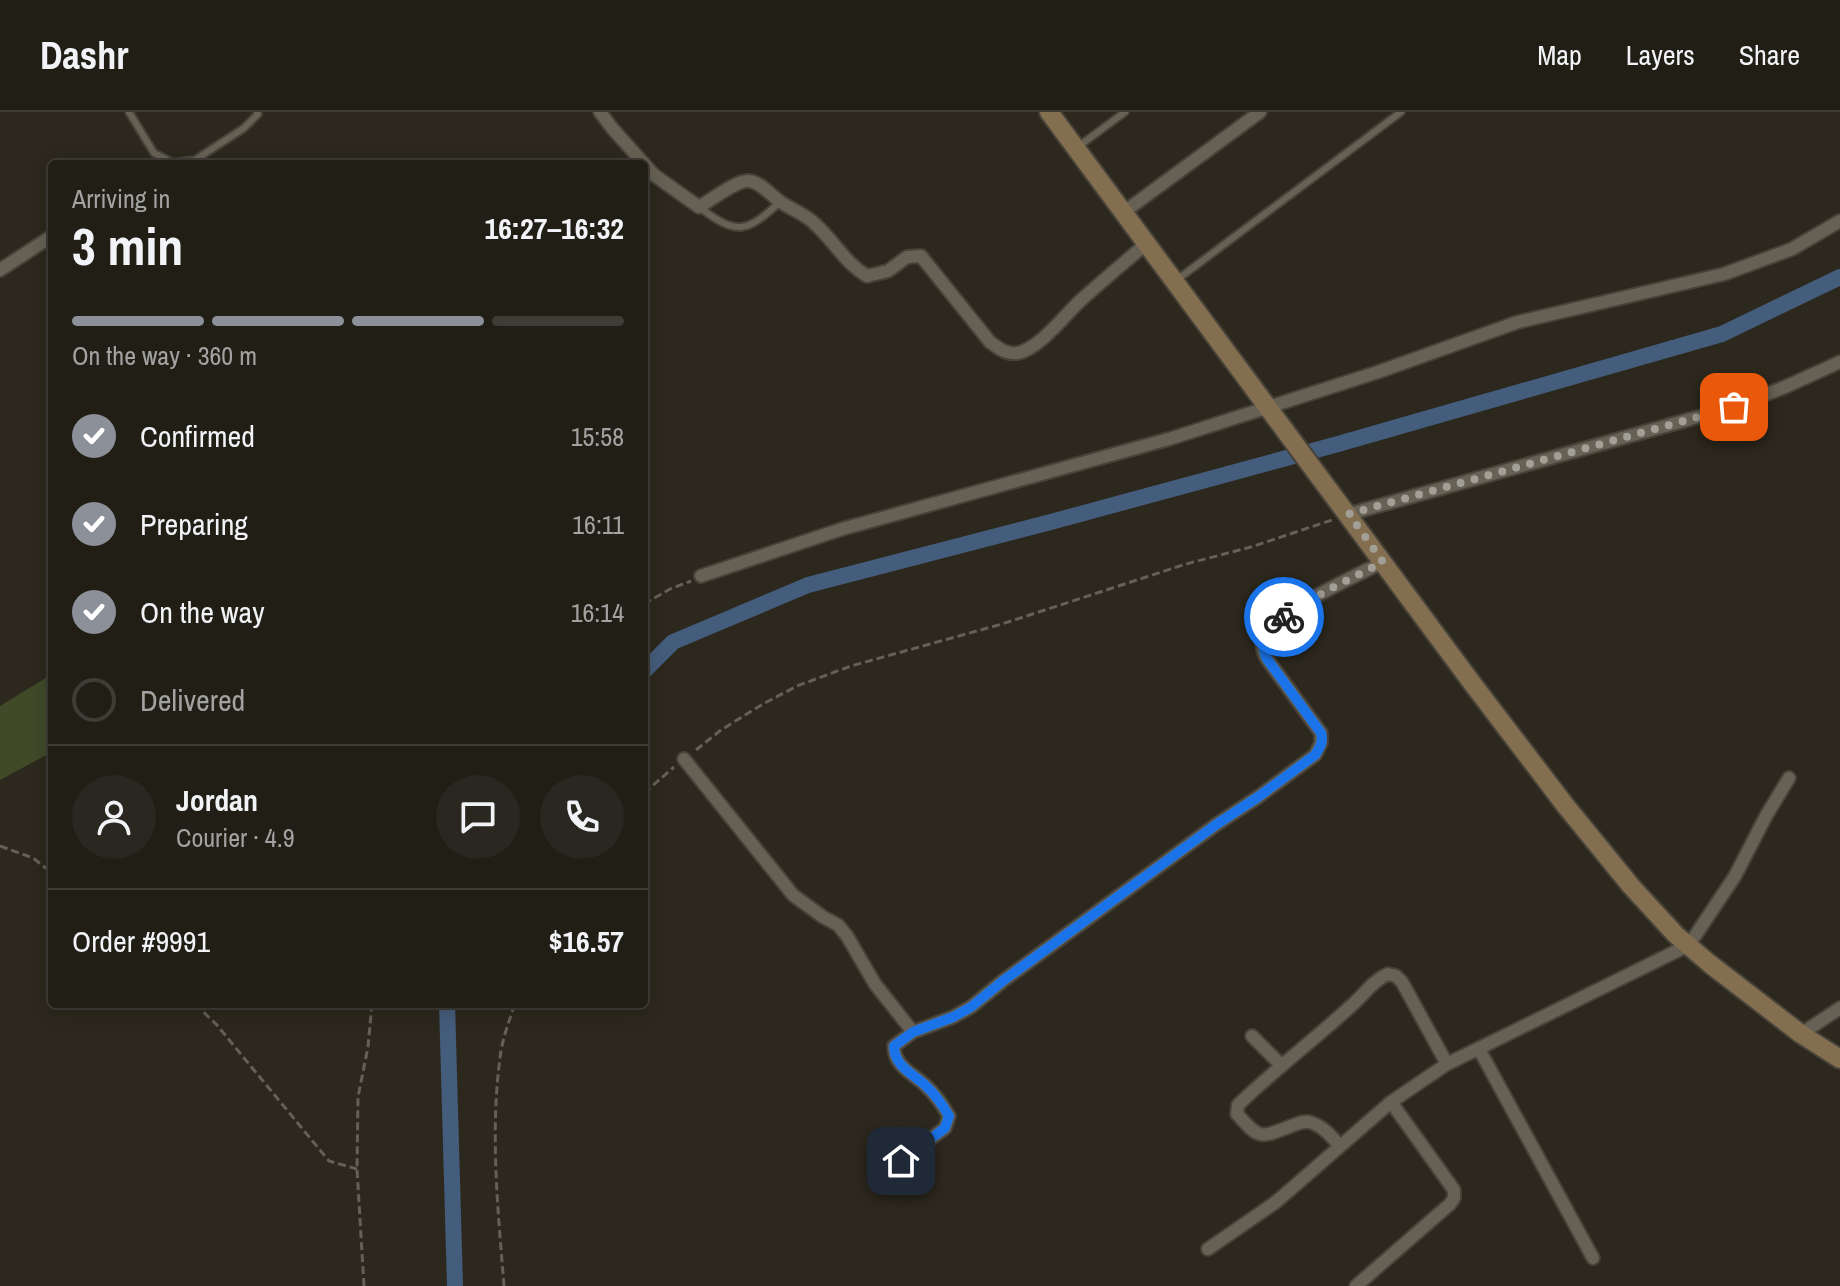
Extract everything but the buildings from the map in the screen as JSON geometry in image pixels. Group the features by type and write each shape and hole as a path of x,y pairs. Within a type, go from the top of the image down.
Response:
{"street":[{"path":"600,112 641,160"},
{"path":"1049,112 1565,805 1631,886 1676,935 1801,1034 1840,1059"},
{"path":"1124,212 1260,112"},
{"path":"648,168 699,207 736,184 746,180 755,182 780,202 807,216 848,262 867,276 888,271 907,257 921,256 990,342 1005,352 1022,352 1041,339 1147,243"},
{"path":"701,576 842,529 1169,439 1378,372 1518,322 1724,274 1792,249 1840,221"},
{"path":"0,270 48,239"},
{"path":"1349,514 1734,407 1840,362"},
{"path":"901,1161 945,1128 949,1116 937,1097 898,1063 894,1046 913,1032 971,1007 1315,755 1321,743 1321,733 1267,659 1263,641 1278,622 1295,610 1383,562"},
{"path":"684,759 793,895 838,925 875,984 913,1032"},
{"path":"1208,1249 1276,1202 1391,1102 1447,1064 1689,945 1735,876 1789,778"},
{"path":"1339,1145 1318,1125 1306,1121 1270,1135 1261,1135 1250,1129 1237,1114 1238,1105 1353,1006 1379,978 1388,974 1402,982 1447,1064"},
{"path":"1801,1034 1840,1008"},
{"path":"1252,1036 1281,1065"},
{"path":"1479,1049 1593,1258"},
{"path":"1356,1286 1454,1198 1454,1190 1391,1102"}],"lane":[{"path":"129,112 154,153 167,160"},
{"path":"195,160 244,128 257,112"},
{"path":"1076,148 1125,112"},
{"path":"1175,281 1395,114"},
{"path":"699,207 719,222 739,228 756,222 780,202"}],"path":[{"path":"648,790 721,730 797,686 837,671 1002,624 1349,514"},
{"path":"648,602 701,576"},
{"path":"0,846 33,858 48,870"},
{"path":"199,1008 216,1024 329,1161 357,1169"},
{"path":"364,1286 357,1169 358,1097 372,1008"},
{"path":"504,1286 496,1123 500,1055 514,1008"}],"green space":[{"path":"48,676 48,754 0,780 0,706"}],"waterway":[{"path":"648,667 673,642 808,585 1338,444 1722,334 1840,277"},
{"path":"447,1008 455,1286"}],"way so far":[{"path":"1284,617 1383,562 1349,514 1734,407"}],"route":[{"path":"901,1161 945,1128 949,1116 937,1097 898,1063 894,1046 913,1032 971,1007 1315,755 1320,748 1321,733 1263,651 1263,641 1268,632 1284,617"}]}
